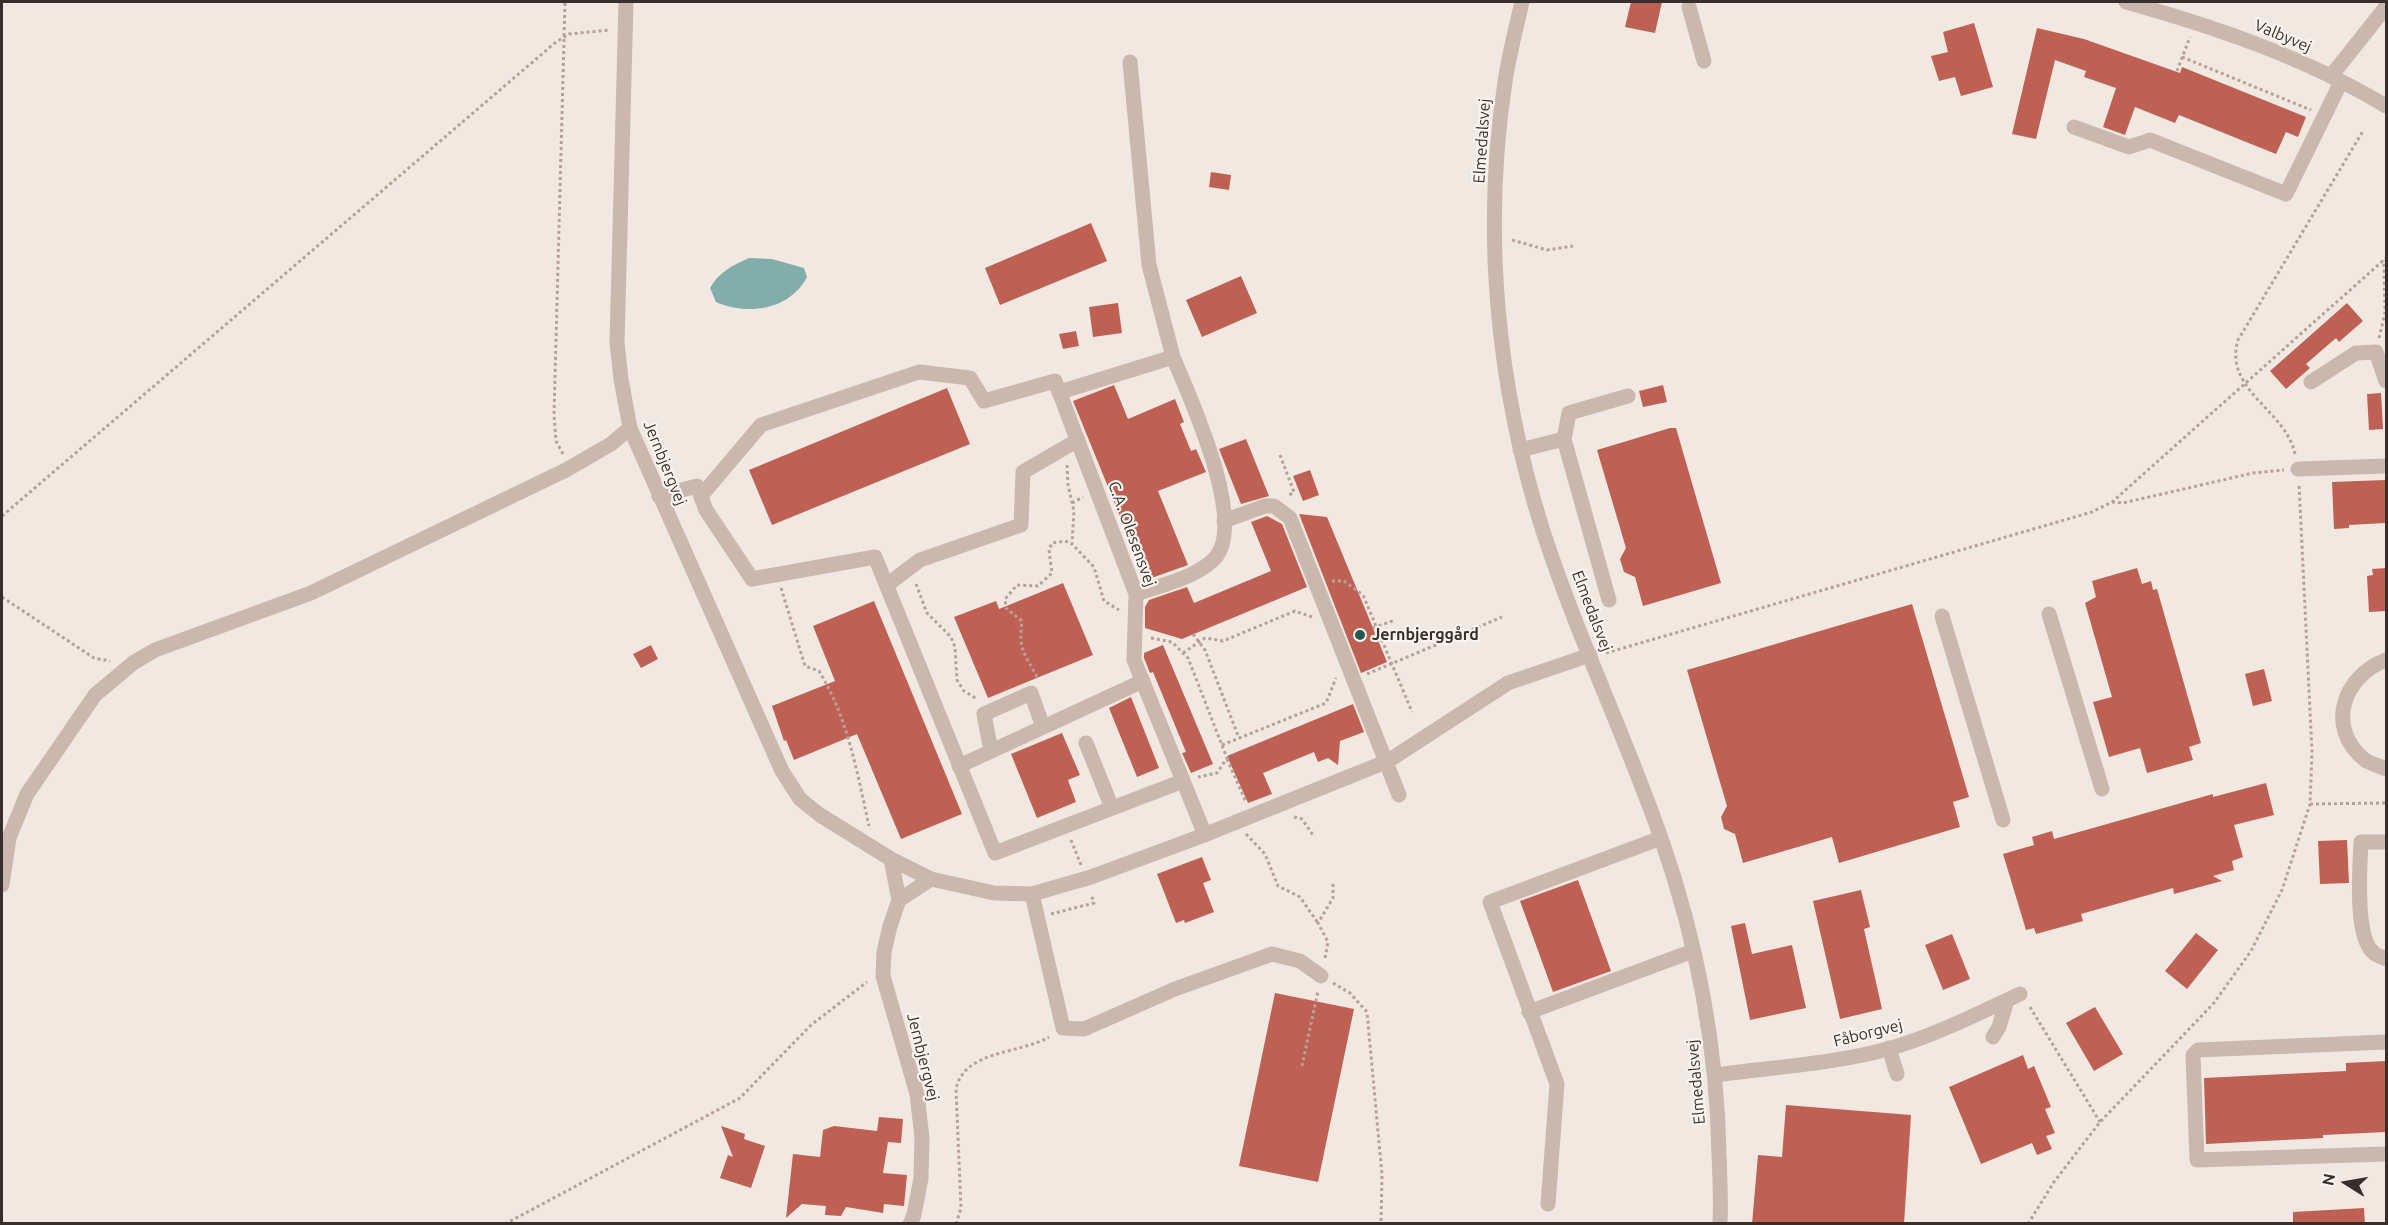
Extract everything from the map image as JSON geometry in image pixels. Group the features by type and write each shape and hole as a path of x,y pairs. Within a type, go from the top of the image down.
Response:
{"street":[{"name":"Jernbjergvej","path":"626,2 617,343 630,428 658,496 782,771 800,799 819,815 891,859 931,879"},
{"name":"Elmedalsvej","path":"1522,2 1505,81 1496,174 1495,276 1503,366 1520,450 1544,532 1661,838 1694,951 1705,998 1716,1075 1719,1224"},
{"name":"Valbyvej","path":"2126,2 2196,22 2251,42 2336,79 2386,106"},
{"path":"1689,7 1704,60"},
{"path":"2074,127 2129,147 2150,141 2286,194 2325,115 2336,79 2386,7"},
{"path":"1130,62 1149,265 1173,357 1215,464 1224,520 1222,546 1214,560 1194,573 1136,594"},
{"path":"2311,382 2356,353 2376,352 2386,381"},
{"path":"701,496 761,426 919,372 970,378 984,401 1058,387 1173,357"},
{"name":"C.A. Olesensvej","path":"1058,387 1136,594 1134,660 1205,835"},
{"path":"1610,600 1564,439 1569,413 1628,396"},
{"path":"2,885 9,838 27,794 95,695 133,663 155,650 311,592 570,468 611,444 630,428"},
{"path":"1520,450 1564,439"},
{"path":"887,585 920,560 1021,525 1023,472 1078,440"},
{"path":"2298,469 2386,466"},
{"path":"658,496 698,486 706,510 752,579 875,557 995,854 1183,781"},
{"path":"1224,520 1265,506 1274,506 1290,518 1388,761 1399,795"},
{"path":"2049,614 2102,789"},
{"path":"1942,616 2003,820"},
{"path":"899,900 931,879 994,893 1032,894 1091,877 1205,835 1388,761 1508,683 1590,655"},
{"path":"2386,660 2360,674 2345,697 2342,721 2351,744 2366,760 2386,769"},
{"path":"959,766 1143,681"},
{"path":"991,751 984,714 1031,693 1043,727"},
{"path":"1086,743 1112,808"},
{"path":"1548,1204 1557,1084 1490,902 1661,838"},
{"path":"2386,842 2361,842 2360,895 2363,935 2372,952 2386,959"},
{"name":"Jernbjergvej","path":"891,859 899,900 890,926 883,976 917,1094 922,1138 921,1178 910,1224"},
{"path":"1032,894 1064,1028 1084,1029 1175,989 1272,954 1300,961 1322,976"},
{"path":"1529,1012 1694,951"},
{"path":"1993,1037 2013,997"},
{"name":"Fåborgvej","path":"1716,1075 1833,1060 1888,1048 1942,1030 2013,997"},
{"path":"2386,1042 2198,1050 2193,1055 2197,1160 2386,1154"},
{"path":"1888,1048 1897,1074"}],"path":[{"path":"565,2 554,415 556,441 570,468"},
{"path":"2,516 565,36 626,28"},
{"path":"2177,72 2189,40"},
{"path":"2182,57 2325,115"},
{"path":"1495,236 1546,250 1573,246"},
{"path":"2376,352 2385,313 2385,259"},
{"path":"1590,655 1604,654 2092,512 2112,502 2385,259"},
{"path":"1061,450 1066,460 1068,485 1074,511 1072,544"},
{"path":"1280,454 1294,492 1285,497 1280,510"},
{"path":"2112,502 2123,503 2253,473 2298,469"},
{"path":"1031,693 1037,679 1034,668 1022,654 1019,640 1022,621 1006,608 1005,599 1017,585 1038,586 1052,573 1049,550 1052,543 1065,541 1072,544 1094,567 1104,601 1118,610 1135,614"},
{"path":"908,569 920,590 927,613 951,637 955,647 957,680 964,691 976,698 984,714"},
{"path":"777,574 805,666 819,670 833,694 852,750 874,848"},
{"path":"1316,582 1344,581 1363,595 1412,712"},
{"path":"2,597 94,658 133,663"},
{"path":"1183,653 1206,638 1223,641 1295,611 1322,621 1330,617"},
{"path":"1355,679 1502,617"},
{"path":"1375,628 1395,620"},
{"path":"1193,634 1200,642 1239,738"},
{"path":"1135,636 1172,642 1188,658 1227,758 1217,773 1183,781"},
{"path":"1222,745 1326,703 1340,666 1348,663"},
{"path":"2028,1224 2054,1182 2100,1122 2214,1003 2251,951 2282,890 2310,804 2386,803"},
{"path":"1235,823 1265,854 1278,886 1300,897 1318,922"},
{"path":"1038,917 1094,903"},
{"path":"505,1224 740,1098 811,1025 866,982 883,976"},
{"path":"1322,976 1350,993 1367,1012 1382,1175 1381,1224"},
{"path":"2013,997 2100,1122"},
{"path":"956,1224 961,1208 956,1089 958,1076 972,1064 1044,1040 1064,1028"}],"water":[{"path":"749,258 772,259 804,268 807,277 790,297 767,307 741,309 716,302 710,288 713,283 726,270"}],"building":[{"path":"1631,2 1662,2 1655,33 1625,27"},
{"path":"1974,23 1993,87 1961,96 1955,77 1939,81 1931,56 1948,52 1943,32"},
{"path":"2037,28 2084,39 2180,73 2182,67 2306,117 2298,137 2286,132 2276,154 2179,115 2175,123 2135,107 2125,135 2103,127 2116,88 2084,77 2086,71 2055,60 2036,139 2012,134"},
{"path":"1211,172 1231,175 1229,190 1209,187"},
{"path":"1091,223 1107,261 1000,305 985,268"},
{"path":"1241,276 1257,313 1202,337 1186,300"},
{"path":"1118,303 1122,333 1093,337 1089,307"},
{"path":"2347,303 2363,321 2339,342 2336,338 2306,364 2310,368 2286,389 2270,371"},
{"path":"1076,331 1079,346 1063,349 1059,334"},
{"path":"1114,385 1128,419 1175,399 1184,422 1180,424 1191,451 1196,449 1206,472 1158,491 1188,565 1146,580 1073,401"},
{"path":"1663,385 1667,402 1643,407 1639,391"},
{"path":"947,388 970,444 772,525 749,470"},
{"path":"2381,393 2383,429 2369,430 2367,394"},
{"path":"1676,428 1721,583 1643,606 1635,577 1624,572 1620,559 1626,548 1597,450"},
{"path":"1246,439 1269,496 1241,504 1219,449"},
{"path":"1310,470 1319,495 1303,501 1293,476"},
{"path":"2385,480 2386,523 2349,525 2349,528 2334,529 2332,482"},
{"path":"1299,514 1327,517 1387,662 1361,673"},
{"path":"1267,516 1282,524 1307,587 1182,639 1145,628 1145,607 1149,600 1187,587 1194,603 1271,571 1251,522"},
{"path":"2137,568 2142,584 2151,581 2153,590 2157,589 2201,743 2189,747 2193,760 2147,773 2140,748 2109,757 2093,702 2112,697 2085,603 2096,597 2092,581"},
{"path":"2386,568 2386,611 2369,612 2367,576 2373,575 2372,569"},
{"path":"1063,583 1093,655 988,698 954,617 996,601 999,609"},
{"path":"874,601 962,814 901,839 857,734 794,760 786,740 784,741 772,706 835,681 813,626"},
{"path":"1912,604 1969,797 1953,802 1960,827 1839,863 1832,837 1743,863 1735,834 1724,829 1721,817 1727,806 1687,670"},
{"path":"651,645 658,659 641,668 633,654"},
{"path":"1163,645 1213,764 1191,773 1182,753 1186,752 1153,672 1150,673 1144,658 1144,653"},
{"path":"2264,669 2272,701 2253,706 2245,674"},
{"path":"1131,697 1159,768 1137,777 1109,708"},
{"path":"1353,704 1364,732 1340,741 1338,765 1328,758 1318,762 1314,752 1263,773 1272,794 1248,803 1227,756"},
{"path":"1062,733 1080,775 1068,780 1076,802 1037,818 1011,754"},
{"path":"2266,783 2274,815 2234,825 2243,857 2232,861 2234,870 2213,876 2222,881 2174,894 2173,888 2081,914 2083,921 2036,934 2034,928 2026,930 2003,854 2034,845 2032,837 2052,831 2054,839 2213,794 2213,797"},
{"path":"2347,840 2349,883 2320,884 2318,841"},
{"path":"1202,857 1211,880 1203,883 1214,912 1185,923 1184,920 1176,923 1157,874"},
{"path":"1578,880 1611,971 1553,992 1520,901"},
{"path":"1861,890 1870,927 1864,929 1882,1009 1840,1019 1813,901"},
{"path":"1745,923 1752,954 1792,945 1806,1008 1750,1020 1731,926"},
{"path":"2196,933 2218,950 2187,989 2165,971"},
{"path":"1952,934 1970,979 1943,990 1925,945"},
{"path":"1275,993 1354,1009 1318,1182 1239,1166"},
{"path":"2095,1007 2123,1054 2094,1071 2066,1023"},
{"path":"2023,1055 2028,1069 2034,1066 2051,1107 2045,1109 2055,1133 2046,1136 2052,1149 2037,1155 2032,1143 1981,1164 1949,1087"},
{"path":"2386,1061 2386,1132 2206,1144 2204,1078 2346,1071 2346,1063"},
{"path":"1786,1105 1911,1115 1904,1224 1752,1224 1758,1155 1782,1157"},
{"path":"879,1117 903,1119 901,1143 888,1142 883,1173 907,1175 904,1206 884,1204 883,1213 846,1207 841,1216 825,1215 826,1206 802,1204 786,1218 793,1154 820,1157 823,1130 834,1126 877,1131"},
{"path":"721,1126 745,1134 744,1139 765,1146 751,1188 720,1178 728,1155 733,1157"},
{"path":"2364,1208 2365,1224 2293,1224 2293,1212"}],"place":[{"name":"Jernbjerggård","path":"1360,635"}]}
